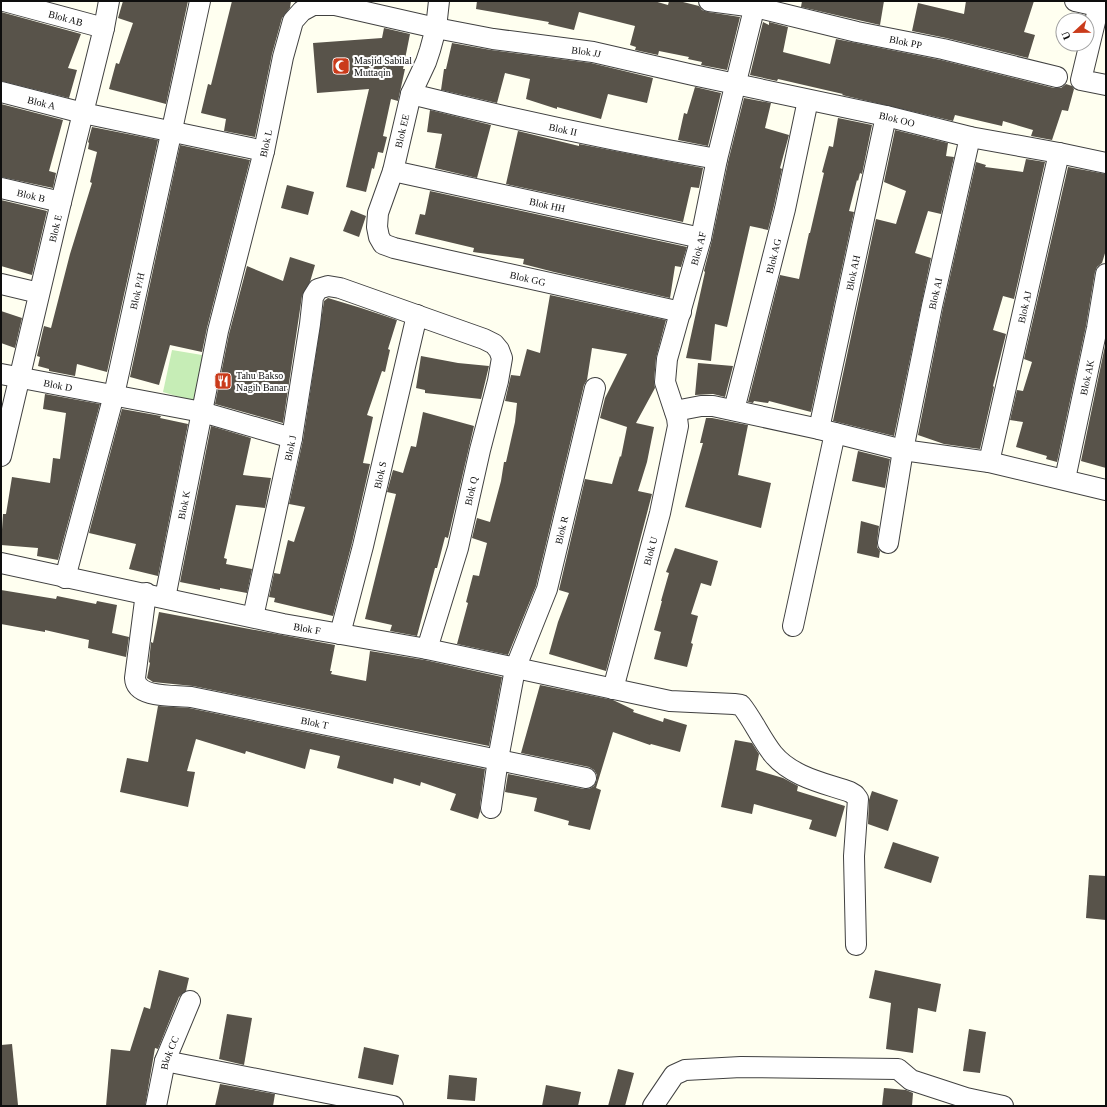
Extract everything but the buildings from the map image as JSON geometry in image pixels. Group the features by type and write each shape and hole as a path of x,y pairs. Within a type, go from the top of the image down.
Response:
{"street":[{"name":"Blok AB","path":"4,1 104,28"},
{"name":"Blok E","path":"1,456 10,376 39,293 104,28 109,1"},
{"name":"Blok P/H","path":"65,578 114,395 200,1"},
{"name":"Blok EE","path":"379,237 377,227 378,213 393,171 411,94 426,62 436,28 439,1"},
{"name":"Blok PP","path":"709,1 755,4 857,32 943,49 1057,77"},
{"path":"1075,1 1101,5 1081,80 1106,85"},
{"name":"Blok AF","path":"675,411 666,382 667,359 701,238 717,159 755,4"},
{"name":"Blok L","path":"202,412 218,331 264,151 283,57 294,21 302,11 313,5 335,5 436,28"},
{"name":"Blok JJ","path":"436,28 492,39 593,52 736,84"},
{"name":"Blok OO","path":"736,84 886,116 970,137 1106,163"},
{"name":"Blok A","path":"1,92 82,113 264,151"},
{"name":"Blok II","path":"411,94 480,111 639,145 717,159"},
{"name":"Blok AG","path":"734,410 785,209 808,100"},
{"name":"Blok AH","path":"794,626 827,431 886,116"},
{"name":"Blok AI","path":"888,543 903,450 932,306 970,137"},
{"name":"Blok AJ","path":"990,462 1059,153"},
{"name":"Blok HH","path":"393,171 701,238"},
{"name":"Blok B","path":"1,188 61,202"},
{"name":"Blok GG","path":"379,237 383,244 394,248 681,312"},
{"name":"Blok AK","path":"1065,479 1106,274"},
{"path":"1,284 39,293"},
{"name":"Blok Q","path":"328,286 340,288 484,339 494,344 499,350 502,358 498,381 480,450 458,548 427,649"},
{"name":"Blok J","path":"253,617 292,438 313,297 318,289 328,286"},
{"name":"Blok S","path":"340,634 363,546 416,315"},
{"name":"Blok D","path":"10,376 202,412 292,438"},
{"name":"Blok R","path":"491,808 498,759 515,669 547,589 595,388"},
{"path":"675,411 700,406 714,406 827,431 903,450 990,462 1106,490"},
{"name":"Blok U","path":"613,689 660,513 672,460 678,426 675,411"},
{"name":"Blok K","path":"166,598 202,412"},
{"name":"Blok F","path":"1,563 65,578 146,593 253,617 427,649 670,701 741,705 773,754 784,765 797,773 850,792 855,795 858,800 854,856 856,945"},
{"name":"Blok T","path":"146,593 135,683 140,690 149,694 191,697 586,778"},
{"name":"Blok CC","path":"156,1106 165,1061 190,1001"},
{"path":"165,1061 393,1106"},
{"path":"653,1106 674,1075 685,1070 741,1067 898,1069 911,1080 966,1098 1003,1106"}],"green space":[{"path":"172,350 208,356 199,403 163,392"}],"place":[{"name":"Masjid Sabilal Muttaqin","path":"341,66"},
{"name":"Tahu Bakso Nagih Banar","path":"223,381"}]}
